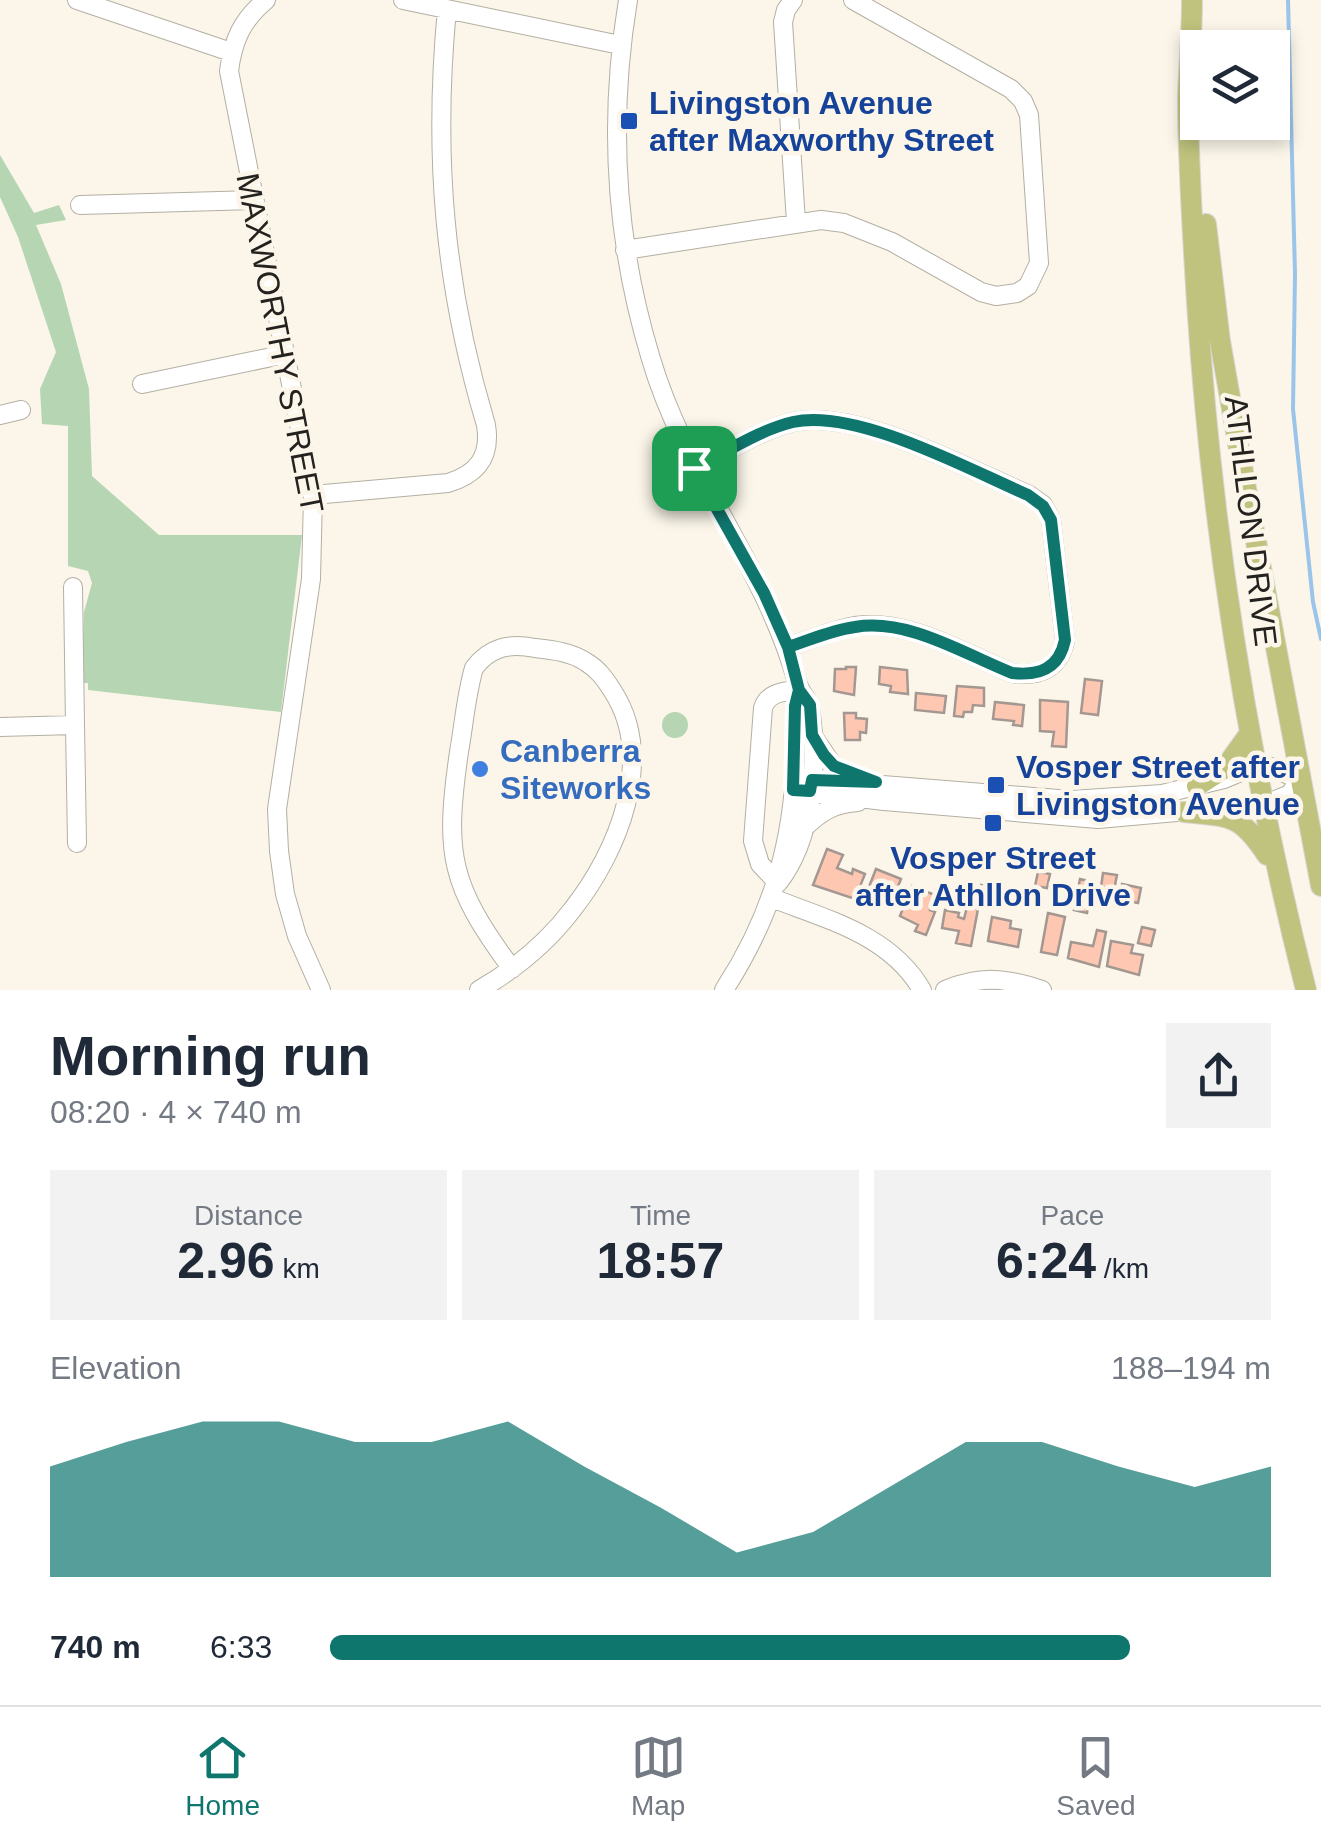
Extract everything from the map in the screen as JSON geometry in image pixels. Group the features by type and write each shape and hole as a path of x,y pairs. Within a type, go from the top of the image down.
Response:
{"main road":[{"name":"ATHLLON DRIVE","path":"1192,0 1192,30"},
{"name":"ATHLLON DRIVE","path":"1189,140 1192,225 1219,534 1262,804 1306,990"},
{"name":"ATHLLON DRIVE","path":"1200,140 1210,263 1245,484 1321,886"},
{"path":"1197,786 1225,768 1250,733"},
{"path":"1184,812 1236,819 1253,832 1277,869"}],"street":[{"path":"77,0 231,52 243,22 266,0"},
{"path":"403,0 620,45"},
{"path":"628,0 620,45 616,139 626,250 651,361 694,468 764,593 788,647 799,690 810,705 812,735 775,890"},
{"path":"793,0 784,22 796,222"},
{"path":"626,250 821,220 868,231 981,292 996,296 1017,293 1028,286 1039,263 1030,116 1023,101 1011,89 853,0"},
{"path":"313,495 448,483 477,469 485,456 486,425 459,320 443,216 439,112 447,9"},
{"name":"MAXWORTHY STREET","path":"231,52 231,90 313,495 310,579 278,809 278,851 297,936 321,990"},
{"path":"80,205 254,200"},
{"path":"142,384 286,354"},
{"path":"0,415 21,410"},
{"path":"694,468 780,426 812,419 834,420 868,428 1028,495 1043,506 1051,520 1065,640 1059,660 1048,669 1027,675 1012,673 918,634 882,626 846,628 788,647"},
{"path":"73,587 77,843"},
{"path":"480,990 512,969 558,926 584,894 621,820 632,768 628,721 604,677 584,660 567,653 520,645 489,652 474,668 450,812 457,874 477,919 512,969"},
{"path":"724,990 775,890 794,863 804,828 795,706 799,690"},
{"path":"799,690 776,694 768,698 763,708 753,841 760,864 775,890 881,944 900,959 922,990"},
{"path":"0,726 75,725"},
{"path":"812,735 834,766 876,782"},
{"path":"1255,766 1272,767 1299,780 1280,801 1098,819 884,801 802,785 876,782 1072,800 1138,798 1197,786 1255,766"},
{"path":"804,828 833,806 884,801"},
{"path":"945,990 978,978 1000,978 1042,990"}],"green space":[{"path":"0,155 34,213 59,205 66,220 36,225 61,284 89,389 92,476 159,535 302,535 281,712 88,690 88,683 82,683 84,612 92,583 88,571 68,566 68,426 42,424 40,389 56,352 18,237 0,197"},
{"path":"675,712 684,716 688,725 684,734 675,738 666,734 662,725 666,716"}],"building":[{"path":"856,667 854,695 834,691 835,669"},
{"path":"880,667 907,670 908,694 890,692 891,686 879,684"},
{"path":"1085,679 1102,681 1098,715 1081,713"},
{"path":"957,686 984,688 984,706 973,705 972,712 954,716"},
{"path":"916,693 946,696 944,713 915,710"},
{"path":"1040,700 1068,702 1066,747 1052,746 1054,732 1040,731"},
{"path":"995,702 1024,705 1022,726 993,719"},
{"path":"844,713 856,713 856,718 867,719 866,733 860,732 860,740 845,740"},
{"path":"827,849 843,855 837,868 865,874 855,899 813,885"},
{"path":"876,869 901,879 890,906 863,902"},
{"path":"1038,872 1050,874 1047,888 1035,886"},
{"path":"1103,873 1117,875 1114,890 1101,887"},
{"path":"1080,879 1093,882 1087,913 1074,910"},
{"path":"1122,884 1141,888 1138,903 1119,899"},
{"path":"981,885 991,887 987,906 977,904"},
{"path":"912,886 935,895 930,910 935,912 926,935 915,931 918,925 900,916"},
{"path":"967,907 978,909 971,946 956,943 959,931 942,928 945,910 959,913 958,917 964,919"},
{"path":"1048,913 1065,917 1057,955 1041,952"},
{"path":"992,917 1011,921 1010,928 1021,930 1018,947 988,941"},
{"path":"1142,927 1155,930 1151,946 1138,943"},
{"path":"1097,930 1106,932 1099,967 1068,958 1071,942 1093,946"},
{"path":"1111,941 1133,945 1131,953 1143,955 1139,975 1107,966"}],"waterway":[{"path":"1288,0 1295,274 1293,409 1313,602 1321,639"}],"place":[{"name":"Livingston Avenue after Maxworthy Street","path":"629,121"},
{"name":"Canberra Siteworks","path":"480,769"},
{"name":"Vosper Street after Livingston Avenue","path":"996,785"},
{"name":"Vosper Street after Athllon Drive","path":"993,823"}],"route":[{"path":"694,468 764,593 788,647 799,690 795,706 793,790 810,791 812,780 876,782 834,766 824,755 812,735 810,705 799,690 788,647 835,631 882,626 918,634 1012,673 1035,674 1059,660 1065,640 1051,520 1043,506 1028,495 868,428 834,420 812,419 780,426 694,468"}]}
